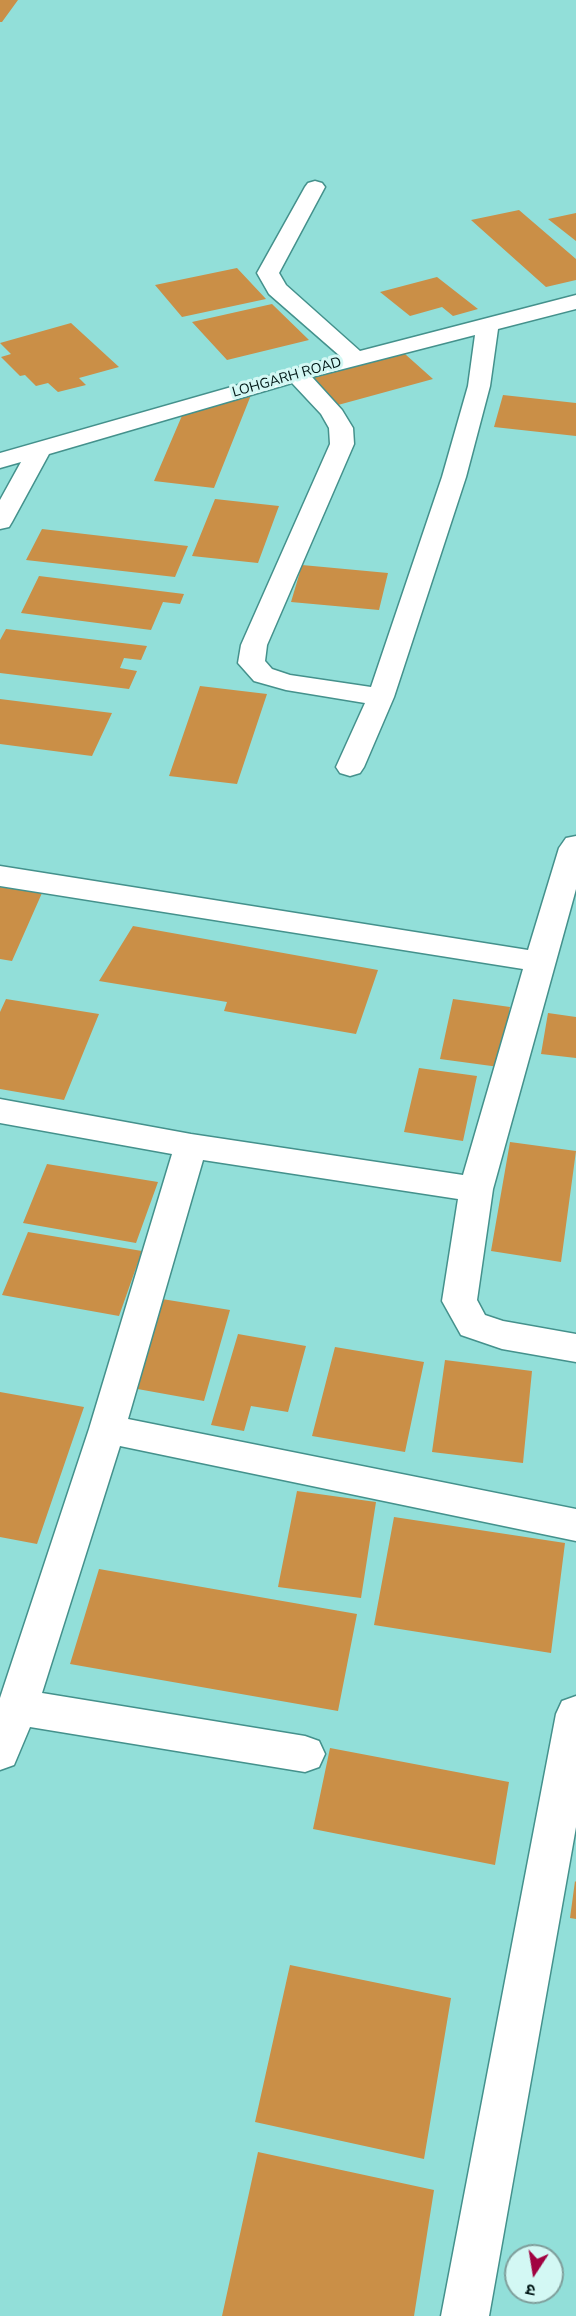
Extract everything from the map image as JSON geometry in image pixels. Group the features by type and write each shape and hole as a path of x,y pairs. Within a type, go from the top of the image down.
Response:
{"street":[{"path":"315,187 268,273 277,289 356,359"},
{"name":"LOHGARH ROAD","path":"0,462 297,374 576,302"},
{"path":"350,767 381,697 454,477 479,386 487,325"},
{"path":"297,374 330,410 341,428 342,444 255,645 251,663 263,675 286,682 381,697"},
{"path":"0,522 39,451"},
{"path":"576,845 573,848 476,1189 459,1301 473,1325 502,1335 576,1348"},
{"path":"0,876 540,962"},
{"path":"3,1120 476,1189"},
{"path":"0,1752 17,1707 107,1429 191,1146"},
{"path":"107,1429 576,1525"},
{"path":"17,1707 305,1754"},
{"path":"465,2316 574,1738"}],"building":[{"path":"0,0 18,0 2,22 0,22"},
{"path":"519,210 576,259 576,280 546,287 471,220"},
{"path":"576,213 576,241 548,219"},
{"path":"237,268 266,299 182,317 155,285"},
{"path":"437,277 478,309 453,316 442,307 410,316 380,292"},
{"path":"272,304 309,340 227,360 192,322"},
{"path":"71,323 119,367 79,378 86,385 58,392 48,383 36,386 25,375 20,376 1,357 11,354 0,343"},
{"path":"405,354 433,379 338,405 310,378"},
{"path":"251,395 214,488 154,481 184,411"},
{"path":"503,395 576,403 576,436 494,427"},
{"path":"215,499 279,506 258,563 192,556"},
{"path":"42,529 188,546 175,577 26,560"},
{"path":"302,565 388,573 379,610 291,602"},
{"path":"39,576 184,594 180,604 163,602 151,630 21,613"},
{"path":"6,629 147,646 141,660 124,658 120,668 137,671 129,689 0,673 0,640"},
{"path":"200,686 267,694 237,784 169,776"},
{"path":"0,699 112,713 92,756 0,744"},
{"path":"0,887 42,893 12,961 0,959"},
{"path":"133,926 378,970 356,1034 224,1011 227,1002 99,981"},
{"path":"6,999 99,1014 64,1100 0,1089 0,1012"},
{"path":"453,999 510,1007 499,1067 440,1059"},
{"path":"548,1013 576,1017 576,1058 541,1054"},
{"path":"419,1068 477,1076 463,1141 404,1132"},
{"path":"510,1142 576,1151 561,1262 491,1251"},
{"path":"47,1164 158,1182 136,1243 23,1223"},
{"path":"28,1232 142,1251 119,1316 2,1295"},
{"path":"162,1299 230,1310 204,1401 132,1388"},
{"path":"238,1334 306,1346 288,1412 251,1406 244,1431 211,1425"},
{"path":"335,1347 424,1362 405,1452 312,1436"},
{"path":"445,1360 532,1371 523,1463 432,1452"},
{"path":"0,1392 84,1407 37,1544 0,1537"},
{"path":"297,1491 376,1502 361,1598 278,1587"},
{"path":"394,1517 565,1543 551,1653 374,1625"},
{"path":"99,1569 357,1614 338,1711 70,1664"},
{"path":"330,1748 509,1782 495,1865 313,1829"},
{"path":"576,1882 576,1919 570,1918"},
{"path":"290,1965 451,1998 424,2159 255,2122"},
{"path":"258,2152 434,2190 414,2316 222,2316"}]}
